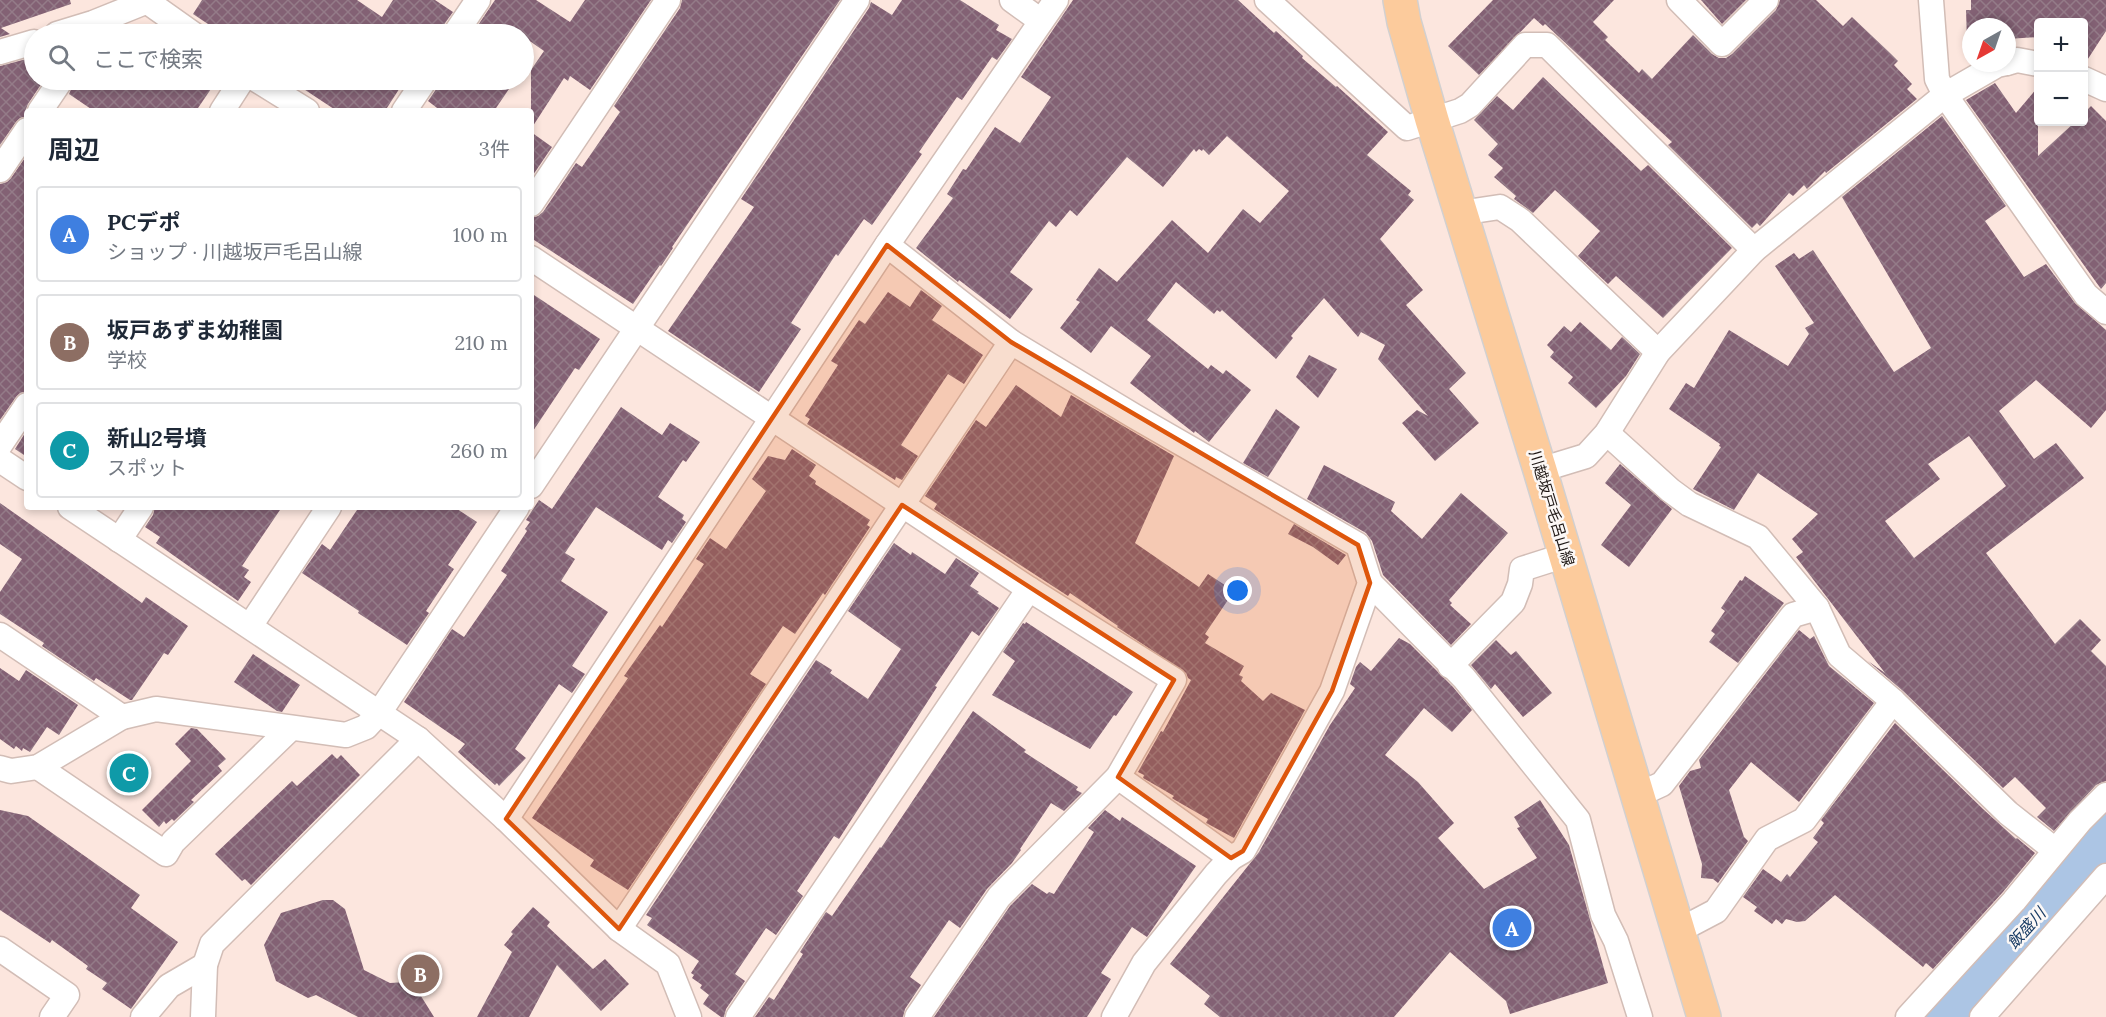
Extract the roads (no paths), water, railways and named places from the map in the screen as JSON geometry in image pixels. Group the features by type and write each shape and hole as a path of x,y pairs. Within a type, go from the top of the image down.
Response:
{"main road":[{"name":"川越坂戸毛呂山線","path":"1400,0 1404,22 1432,120 1566,555 1704,1017"}],"street":[{"path":"100,24 147,0 179,24"},
{"path":"462,24 478,0"},
{"path":"534,200 668,0"},
{"path":"534,482 857,0"},
{"path":"1012,0 1041,21"},
{"path":"506,819 887,245 1056,0"},
{"path":"1267,0 1407,128 1460,111 1470,105 1525,45 1547,45 1754,250"},
{"path":"1679,0 1722,44 1766,0"},
{"path":"1931,0 1937,79 1945,95 2086,295 2106,312"},
{"path":"0,52 24,45"},
{"path":"2016,60 2034,63"},
{"path":"1540,470 1586,456 1607,433 1658,352 1754,250 1945,95 1985,72"},
{"path":"2088,81 2106,89"},
{"path":"42,108 54,90"},
{"path":"224,108 236,90"},
{"path":"273,90 302,108"},
{"path":"407,108 419,90"},
{"path":"0,170 24,134"},
{"path":"1460,213 1500,207 1520,220 1658,352"},
{"path":"887,245 1011,342 1144,422 1358,545 1370,583 1464,678 1578,820 1603,915 1616,941 1640,1017"},
{"path":"534,260 1029,589 1174,681 1118,777 999,897 917,1017"},
{"path":"620,930 1011,342"},
{"path":"0,445 24,409"},
{"path":"1607,433 1670,490 1689,504 1758,537 1817,608 1839,655 1893,701 2008,813 2055,850"},
{"path":"0,460 24,476"},
{"path":"74,510 418,739 506,819 620,930 668,964 689,1017"},
{"path":"119,540 139,510"},
{"path":"250,626 327,510"},
{"path":"0,768 11,771 38,767 122,717 156,709 346,735 366,727 379,713 515,510"},
{"path":"1450,666 1513,602 1520,584 1522,569 1566,555"},
{"path":"1114,1017 1144,963 1231,858 1243,851 1332,690 1370,583"},
{"path":"738,1017 1029,589"},
{"path":"1638,795 1662,784 1793,615 1817,608"},
{"path":"0,635 122,717"},
{"path":"1678,931 1716,911 1767,839 1804,820 1893,701"},
{"path":"38,767 166,854 173,842 291,728"},
{"path":"203,1017 205,965 212,944 418,739"},
{"path":"1118,777 1231,858"},
{"path":"1908,1017 2014,901 2055,850 2106,795"},
{"path":"1982,1017 2106,876"},
{"path":"0,949 67,995 52,1017"},
{"path":"143,1017 169,986 205,965"}],"waterway":[{"name":"飯盛川","path":"1946,1017 2106,838"}],"place":[{"name":"新山2号墳","path":"129,773"},
{"name":"PCデポ","path":"1512,928"},
{"name":"坂戸あずま幼稚園","path":"420,974"}]}
